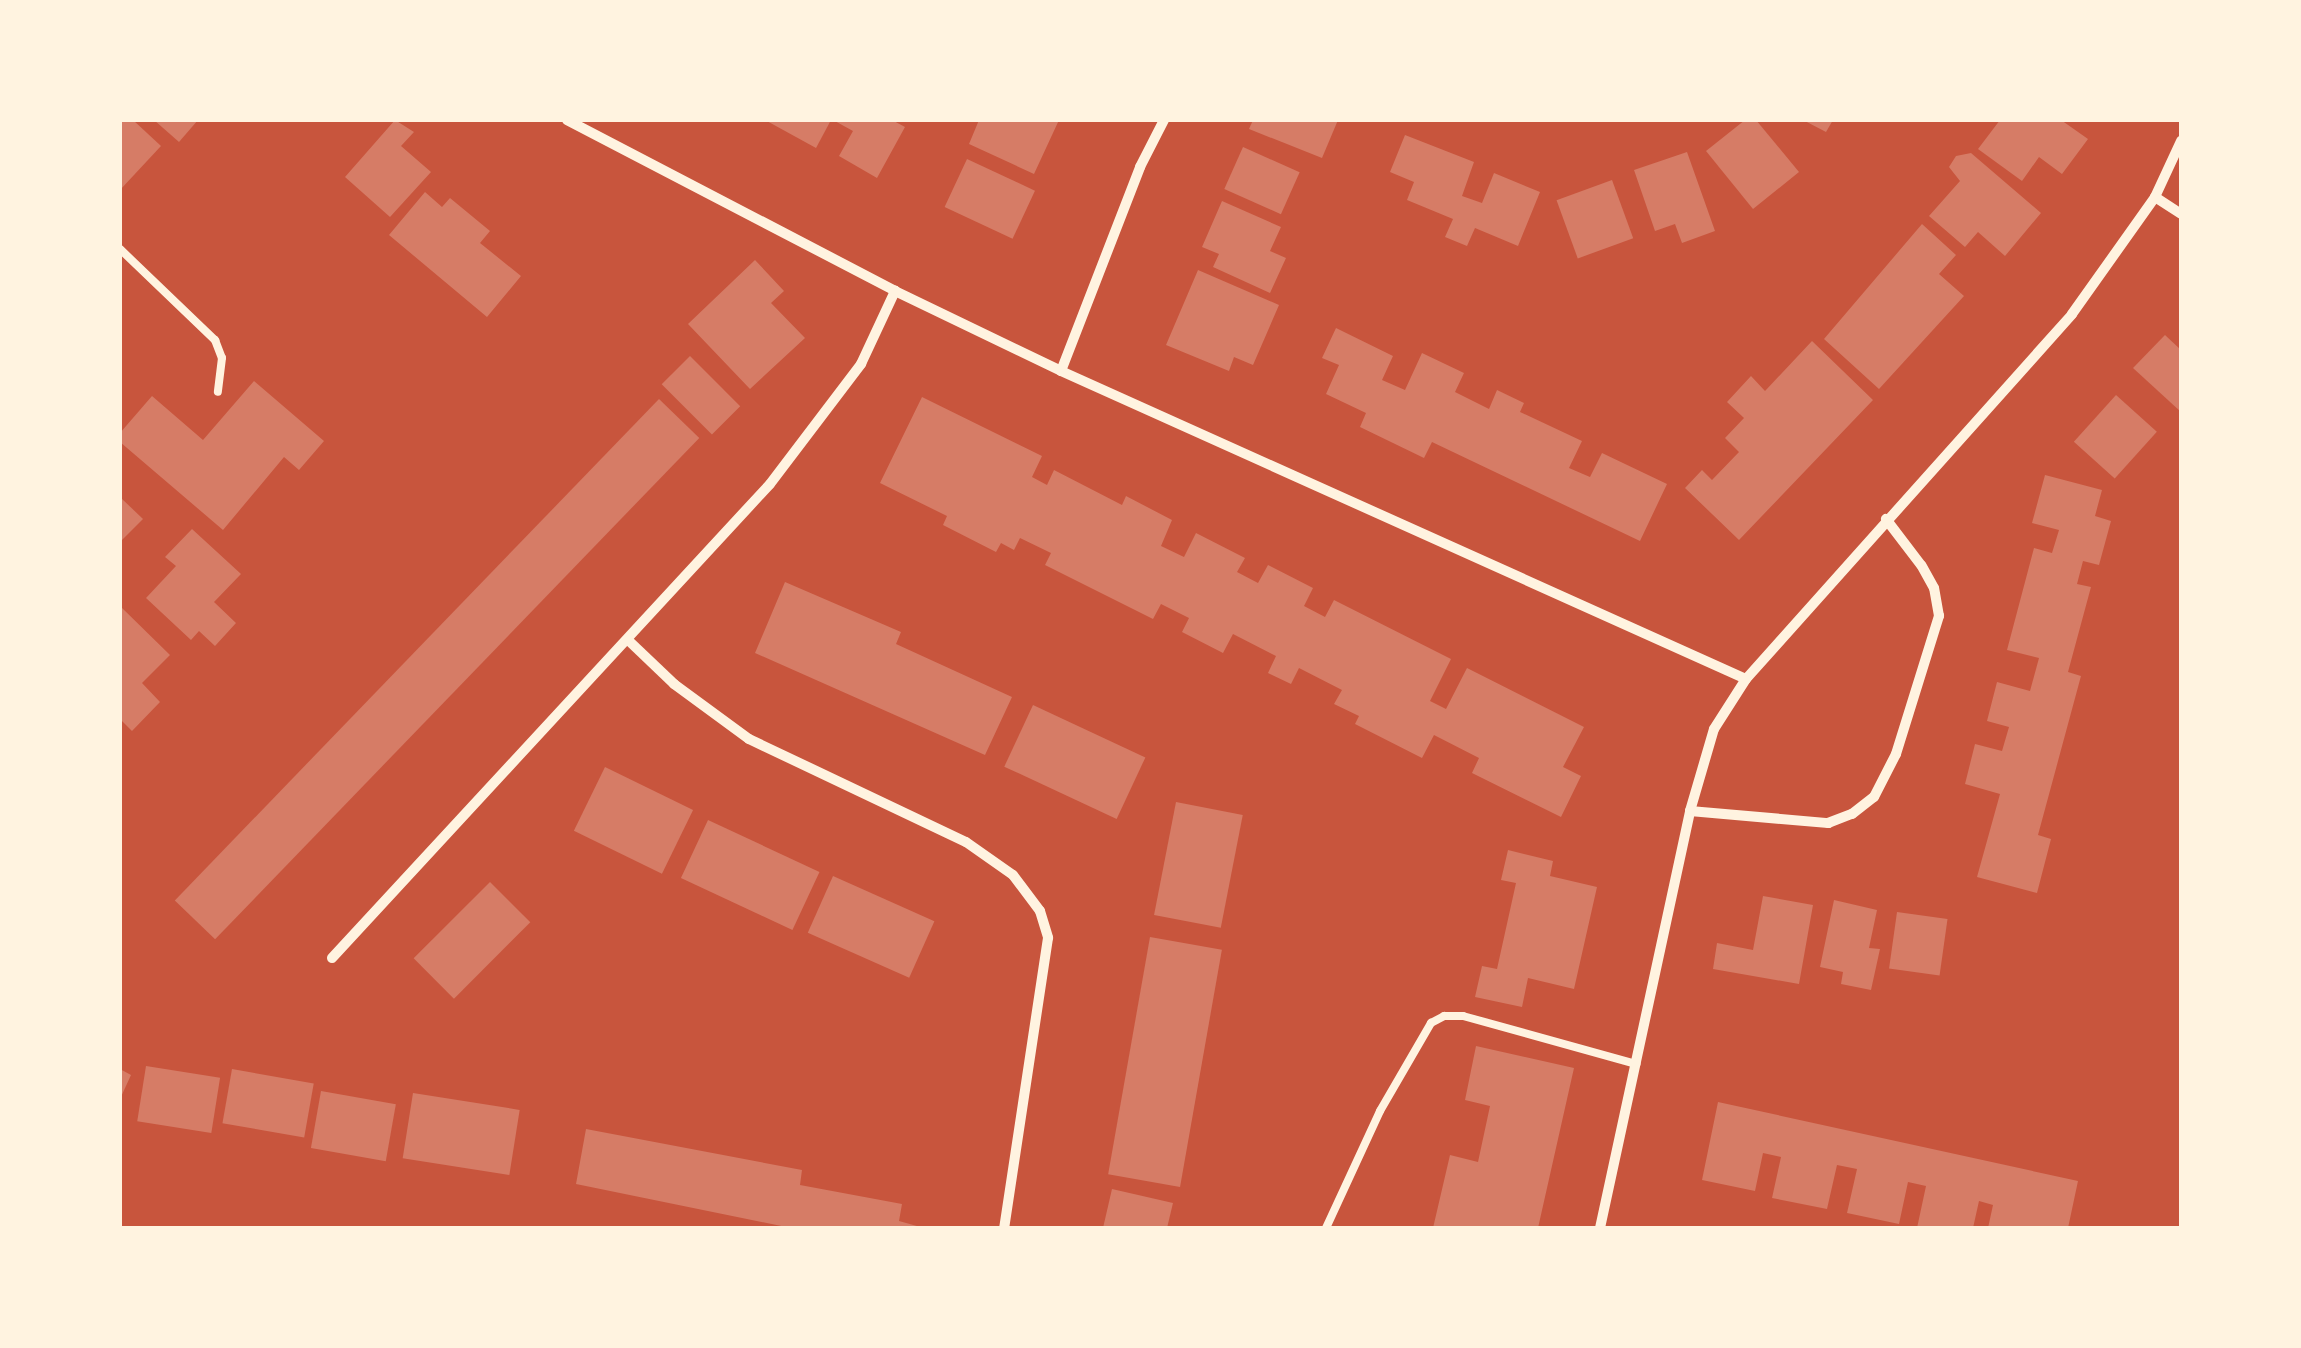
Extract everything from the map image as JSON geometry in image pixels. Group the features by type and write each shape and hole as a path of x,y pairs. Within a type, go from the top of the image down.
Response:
{"street":[{"path":"567,120 895,291 1060,371 1746,679"},
{"path":"1060,371 1140,168 1164,120"},
{"path":"1600,1228 1690,811 1714,729 1746,679 2072,314 2155,197 2181,140"},
{"path":"2155,197 2181,214"},
{"path":"332,958 770,484 861,364 895,291"},
{"path":"1690,811 1828,824 1874,797 1896,754 1939,616 1934,588 1922,565 1886,520"},
{"path":"628,640 674,684 749,739 966,842 1013,875 1040,911 1048,938 1004,1228"}],"lane":[{"path":"120,250 215,340 223,371 218,392"},
{"path":"1326,1228 1342,1185 1418,1040 1431,1023 1444,1016 1463,1016 1636,1064"}],"building":[{"path":"120,120 133,120 161,146 120,190"},
{"path":"154,120 198,120 179,142"},
{"path":"395,120 414,132 401,146 431,172 390,217 345,177"},
{"path":"765,120 831,120 816,148"},
{"path":"833,120 892,120 905,127 877,178 839,156 853,131"},
{"path":"979,120 1059,120 1034,174 969,144"},
{"path":"1253,120 1338,120 1322,158 1249,129"},
{"path":"1745,120 1756,120 1799,172 1753,209 1706,151"},
{"path":"1803,120 1833,120 1826,132"},
{"path":"2000,120 2061,120 2088,139 2062,174 2039,157 2022,181 1978,149"},
{"path":"1405,135 1474,162 1462,196 1482,203 1494,173 1540,192 1518,246 1475,228 1467,246 1445,237 1453,219 1407,200 1414,182 1390,172"},
{"path":"1243,147 1300,172 1281,214 1224,189"},
{"path":"1687,152 1715,231 1682,243 1675,224 1655,231 1634,170"},
{"path":"1971,153 2041,213 2005,256 1978,232 1965,247 1929,216 1960,181 1949,167 1956,156"},
{"path":"967,159 1035,191 1013,239 945,207"},
{"path":"1612,180 1633,238 1578,258 1557,200"},
{"path":"425,192 442,207 450,198 490,231 480,243 521,276 487,317 389,235"},
{"path":"1222,201 1281,227 1270,251 1286,258 1270,293 1213,267 1219,254 1202,247"},
{"path":"1922,224 1956,255 1939,274 1964,296 1879,389 1824,339"},
{"path":"755,260 784,291 771,303 805,338 750,389 688,324"},
{"path":"1198,270 1279,305 1253,365 1234,357 1229,371 1166,345"},
{"path":"1336,328 1393,356 1382,380 1405,390 1422,353 1464,373 1455,392 1489,409 1497,390 1524,403 1520,412 1582,441 1569,468 1590,477 1602,453 1667,484 1640,541 1432,442 1424,458 1360,427 1366,413 1326,394 1339,365 1322,358"},
{"path":"2165,335 2181,350 2181,412 2133,368"},
{"path":"1812,341 1873,400 1739,540 1685,488 1702,470 1712,480 1739,452 1725,438 1744,418 1727,402 1751,376 1765,391"},
{"path":"690,356 740,406 712,434 662,384"},
{"path":"254,381 324,441 299,470 284,457 223,530 120,442 120,433 152,396 203,440"},
{"path":"2116,395 2157,432 2115,479 2074,442"},
{"path":"922,397 1042,456 1032,477 1047,485 1054,470 1122,505 1126,496 1172,520 1161,546 1184,557 1196,533 1245,558 1237,572 1258,583 1268,565 1313,588 1304,606 1325,617 1334,600 1451,659 1430,701 1446,709 1467,668 1584,727 1563,767 1581,776 1561,817 1472,773 1479,758 1434,735 1422,758 1355,724 1359,716 1334,704 1342,690 1299,668 1291,684 1268,673 1276,656 1233,634 1223,653 1182,632 1189,618 1161,604 1153,619 1045,565 1051,553 1020,538 1014,550 1001,543 996,552 943,525 947,516 880,483"},
{"path":"659,399 699,438 215,939 175,900"},
{"path":"2045,475 2102,490 2095,516 2111,521 2099,565 2083,561 2077,584 2091,587 2068,672 2081,676 2038,835 2051,839 2037,893 1977,877 2000,794 1965,784 1975,744 2002,751 2009,727 1987,721 1997,682 2030,691 2039,658 2007,650 2034,548 2052,553 2059,530 2032,523"},
{"path":"120,497 143,519 120,542"},
{"path":"192,529 241,574 214,602 236,623 215,646 199,631 191,640 146,598 176,566 165,557"},
{"path":"785,582 901,632 896,644 1012,697 985,755 755,653"},
{"path":"120,606 170,655 142,683 160,702 132,731 120,719"},
{"path":"1033,705 1145,757 1117,819 1004,767"},
{"path":"605,767 693,810 662,874 574,831"},
{"path":"1176,802 1243,815 1221,928 1154,915"},
{"path":"708,820 819,872 792,930 681,878"},
{"path":"1508,850 1553,861 1550,876 1597,887 1574,989 1528,978 1522,1007 1475,997 1482,966 1497,969 1516,883 1501,880"},
{"path":"833,876 934,921 909,978 808,933"},
{"path":"490,882 530,922 454,999 414,958"},
{"path":"1763,896 1813,905 1799,984 1713,969 1717,943 1753,950"},
{"path":"1834,900 1877,910 1869,948 1880,949 1871,990 1841,984 1843,972 1820,967"},
{"path":"1897,912 1948,919 1940,976 1889,968"},
{"path":"1150,937 1222,950 1180,1187 1108,1174"},
{"path":"1476,1046 1574,1068 1538,1228 1433,1228 1450,1155 1478,1162 1490,1106 1465,1100"},
{"path":"146,1066 220,1078 211,1133 137,1121"},
{"path":"120,1069 131,1075 120,1099"},
{"path":"232,1069 314,1083 304,1138 222,1123"},
{"path":"321,1091 396,1104 386,1161 311,1148"},
{"path":"413,1093 520,1110 509,1175 403,1158"},
{"path":"1718,1102 2078,1181 2068,1228 1988,1228 1993,1205 1979,1201 1973,1228 1917,1228 1926,1186 1908,1182 1899,1224 1847,1213 1857,1169 1837,1165 1827,1209 1772,1198 1781,1157 1763,1153 1755,1191 1702,1180"},
{"path":"586,1129 802,1170 800,1185 902,1204 899,1221 924,1228 791,1228 576,1184"},
{"path":"1112,1189 1173,1203 1167,1228 1103,1228"}]}
